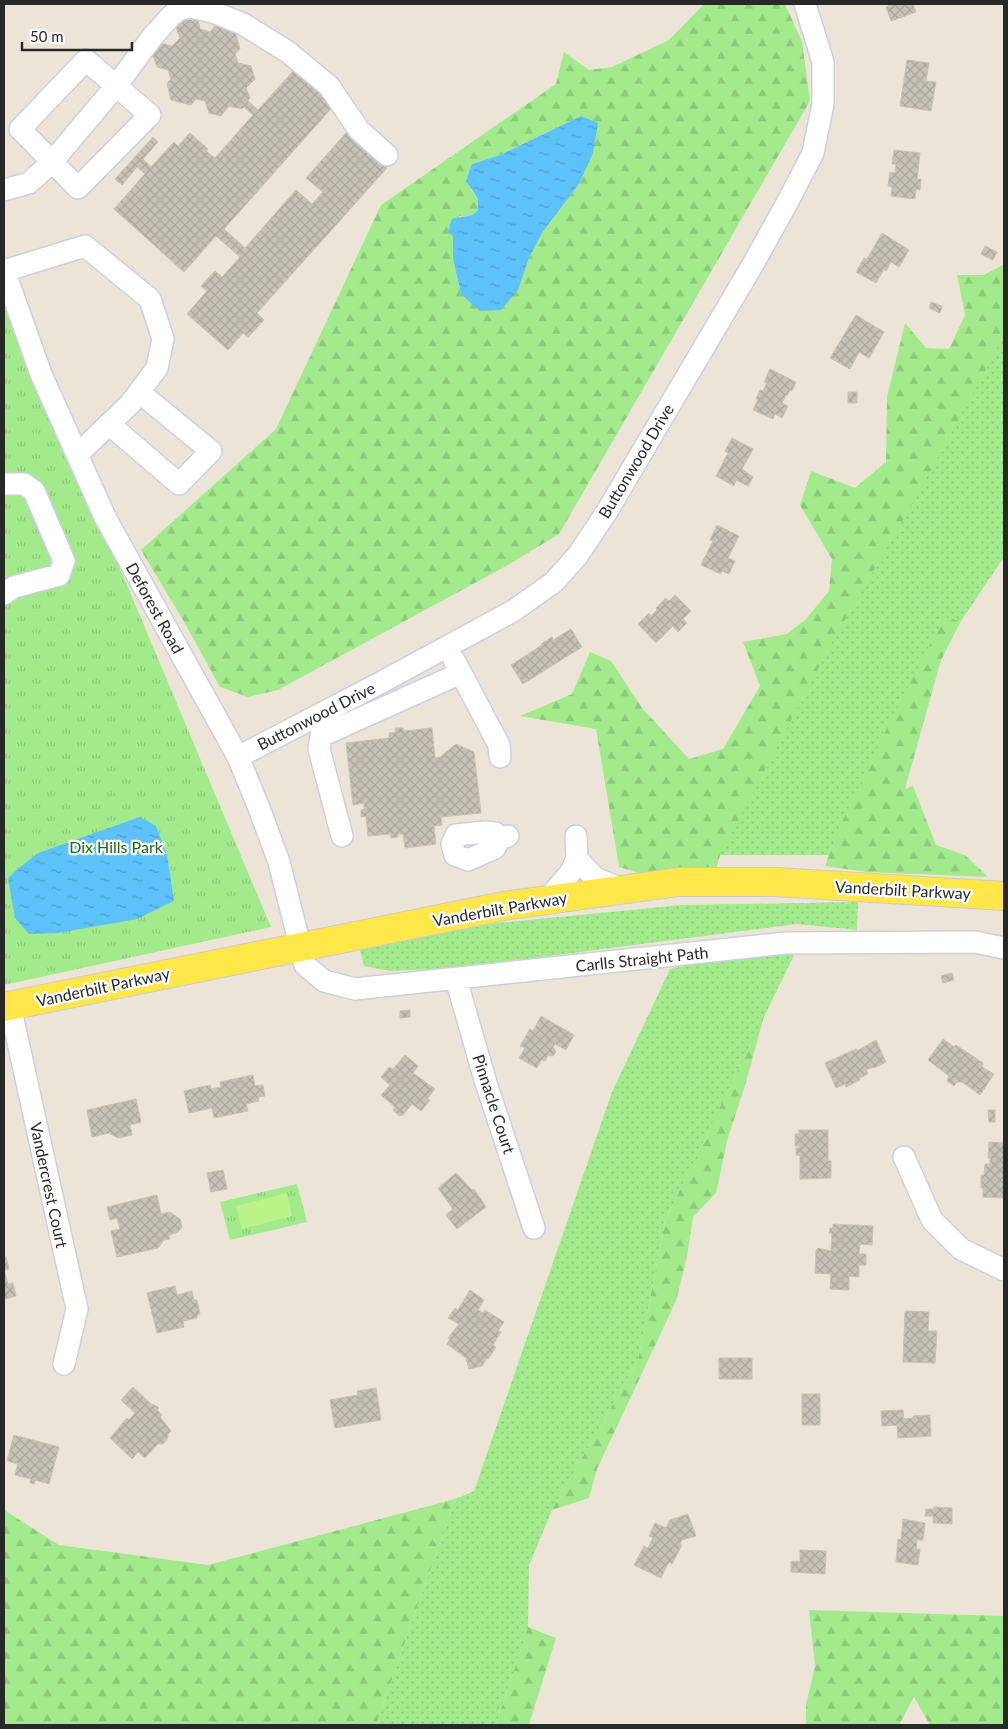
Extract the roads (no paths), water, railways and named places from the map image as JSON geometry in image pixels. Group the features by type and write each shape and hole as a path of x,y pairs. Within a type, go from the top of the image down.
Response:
{"main road":[{"name":"Vanderbilt Parkway","path":"7,1006 504,906 678,882 776,882 1004,896"}],"street":[{"name":"Buttonwood Drive","path":"238,757 519,606 554,582 578,555 606,513 783,211 813,153 823,104 823,62 805,4"},
{"path":"4,190 29,183 52,162 116,86 153,36 180,9 191,7 213,12 243,24 288,52 329,86 359,130 387,155"},
{"path":"86,60 150,116 78,188 52,162 20,129 86,60"},
{"path":"4,270 85,246 150,299 163,339 157,368 130,404 77,455"},
{"name":"Deforest Road","path":"4,270 41,374 105,517 238,757 279,862 302,946"},
{"path":"110,424 178,484 211,451 139,392"},
{"path":"4,484 24,484 34,491 64,561 59,575 14,587 4,594"},
{"path":"447,646 499,745 500,757"},
{"path":"342,836 319,749 321,736 460,673"},
{"path":"547,900 570,873 577,859 576,836"},
{"path":"577,859 595,878 622,890"},
{"name":"Carlls Straight Path","path":"302,946 305,965 324,981 355,989 786,943 976,942 1004,948"},
{"name":"Pinnacle Court","path":"456,979 486,1083 534,1228"},
{"name":"Vandercrest Court","path":"7,1006 77,1309 64,1364"},
{"path":"904,1157 932,1220 961,1249 1004,1270"}],"water":[{"path":"581,116 598,123 593,153 579,184 542,233 529,258 518,290 501,310 480,311 461,294 453,259 453,236 448,232 452,219 469,216 478,210 478,199 466,181 472,164 500,155"},
{"path":"140,817 156,826 167,855 174,901 137,919 58,933 29,934 15,918 8,878 38,853"}],"park label":[{"name":"Dix Hills Park","path":"116,847"}]}
